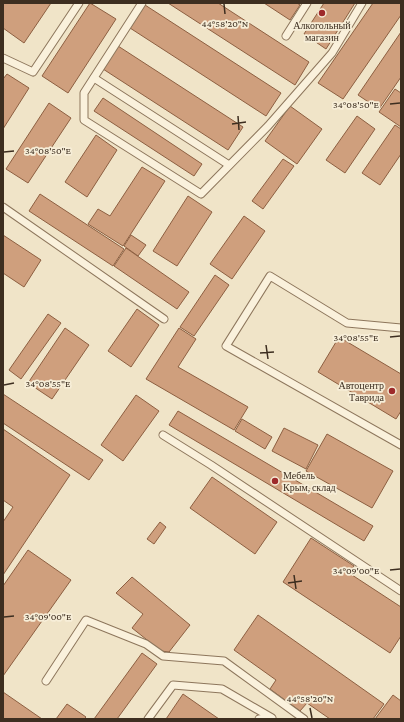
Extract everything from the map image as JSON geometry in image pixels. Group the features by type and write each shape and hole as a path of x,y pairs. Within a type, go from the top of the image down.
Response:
{"lane":[{"path":"3,58 33,72 79,3"},
{"path":"142,3 84,93 84,120 201,194 268,126 332,53 362,3"},
{"path":"286,36 308,3"},
{"path":"94,78 229,165"},
{"path":"3,207 164,319"},
{"path":"401,328 347,323 270,276 226,346 401,446"},
{"path":"163,435 211,465 401,591"},
{"path":"46,681 86,620 146,644 163,656 224,661 304,719"},
{"path":"148,719 173,685 222,689 272,719"},
{"path":"259,719 272,719"}],"building":[{"path":"3,3 51,3 24,43 3,28"},
{"path":"90,3 116,19 68,93 42,76"},
{"path":"168,3 218,3 309,62 295,85"},
{"path":"264,3 297,3 300,5 290,20"},
{"path":"324,3 355,3 326,49 304,34"},
{"path":"373,3 401,3 401,15 343,99 318,83"},
{"path":"145,5 281,93 266,116 130,28"},
{"path":"401,32 401,77 379,109 358,95"},
{"path":"118,46 243,127 228,150 103,69"},
{"path":"7,74 29,88 3,129 3,79"},
{"path":"395,89 401,93 401,127 379,112"},
{"path":"103,98 202,164 194,176 94,111"},
{"path":"49,103 71,118 28,183 6,169"},
{"path":"290,106 322,129 297,164 265,141"},
{"path":"357,116 375,129 345,173 326,160"},
{"path":"395,125 401,129 401,154 380,185 362,173"},
{"path":"96,135 117,150 87,197 65,182"},
{"path":"283,159 294,166 263,209 252,201"},
{"path":"142,167 165,181 123,246 88,224 98,209 110,216"},
{"path":"40,194 124,249 113,266 29,211"},
{"path":"188,196 212,212 177,266 153,251"},
{"path":"244,216 265,231 232,279 210,264"},
{"path":"3,235 41,260 24,287 3,273"},
{"path":"131,235 146,245 138,256 124,246"},
{"path":"126,248 189,292 177,309 114,266"},
{"path":"215,275 229,285 194,336 180,327"},
{"path":"137,309 159,325 131,367 108,351"},
{"path":"48,314 61,323 21,379 9,370"},
{"path":"65,328 89,345 52,399 28,383"},
{"path":"179,328 196,339 178,367 248,407 234,430 146,379"},
{"path":"339,337 401,374 401,411 396,419 318,372"},
{"path":"3,394 103,460 89,480 3,423"},
{"path":"136,395 159,411 123,461 101,445"},
{"path":"178,411 373,526 364,541 169,425"},
{"path":"242,419 272,437 265,449 235,431"},
{"path":"284,428 318,445 306,469 272,451"},
{"path":"3,429 70,475 3,575 3,522 13,507 3,500"},
{"path":"327,434 393,471 372,508 306,471"},
{"path":"212,477 277,522 255,554 190,508"},
{"path":"160,522 166,527 154,544 147,539"},
{"path":"311,538 354,566 349,573 401,607 401,636 390,653 283,582"},
{"path":"28,550 71,580 3,676 3,586"},
{"path":"132,577 190,625 169,652 161,651 132,628 143,614 116,593"},
{"path":"258,615 384,704 373,719 330,719 307,703 300,711 270,689 276,680 234,650"},
{"path":"142,653 157,664 117,719 94,719"},
{"path":"3,692 42,719 3,719"},
{"path":"183,694 219,719 166,719"},
{"path":"393,695 401,701 401,719 375,719"},
{"path":"67,704 86,717 84,719 56,719"}],"place":[{"name":"Алкогольный магазин","path":"322,13"},
{"name":"Автоцентр Таврида","path":"392,391"},
{"name":"Мебель Крым, склад","path":"275,481"}]}
